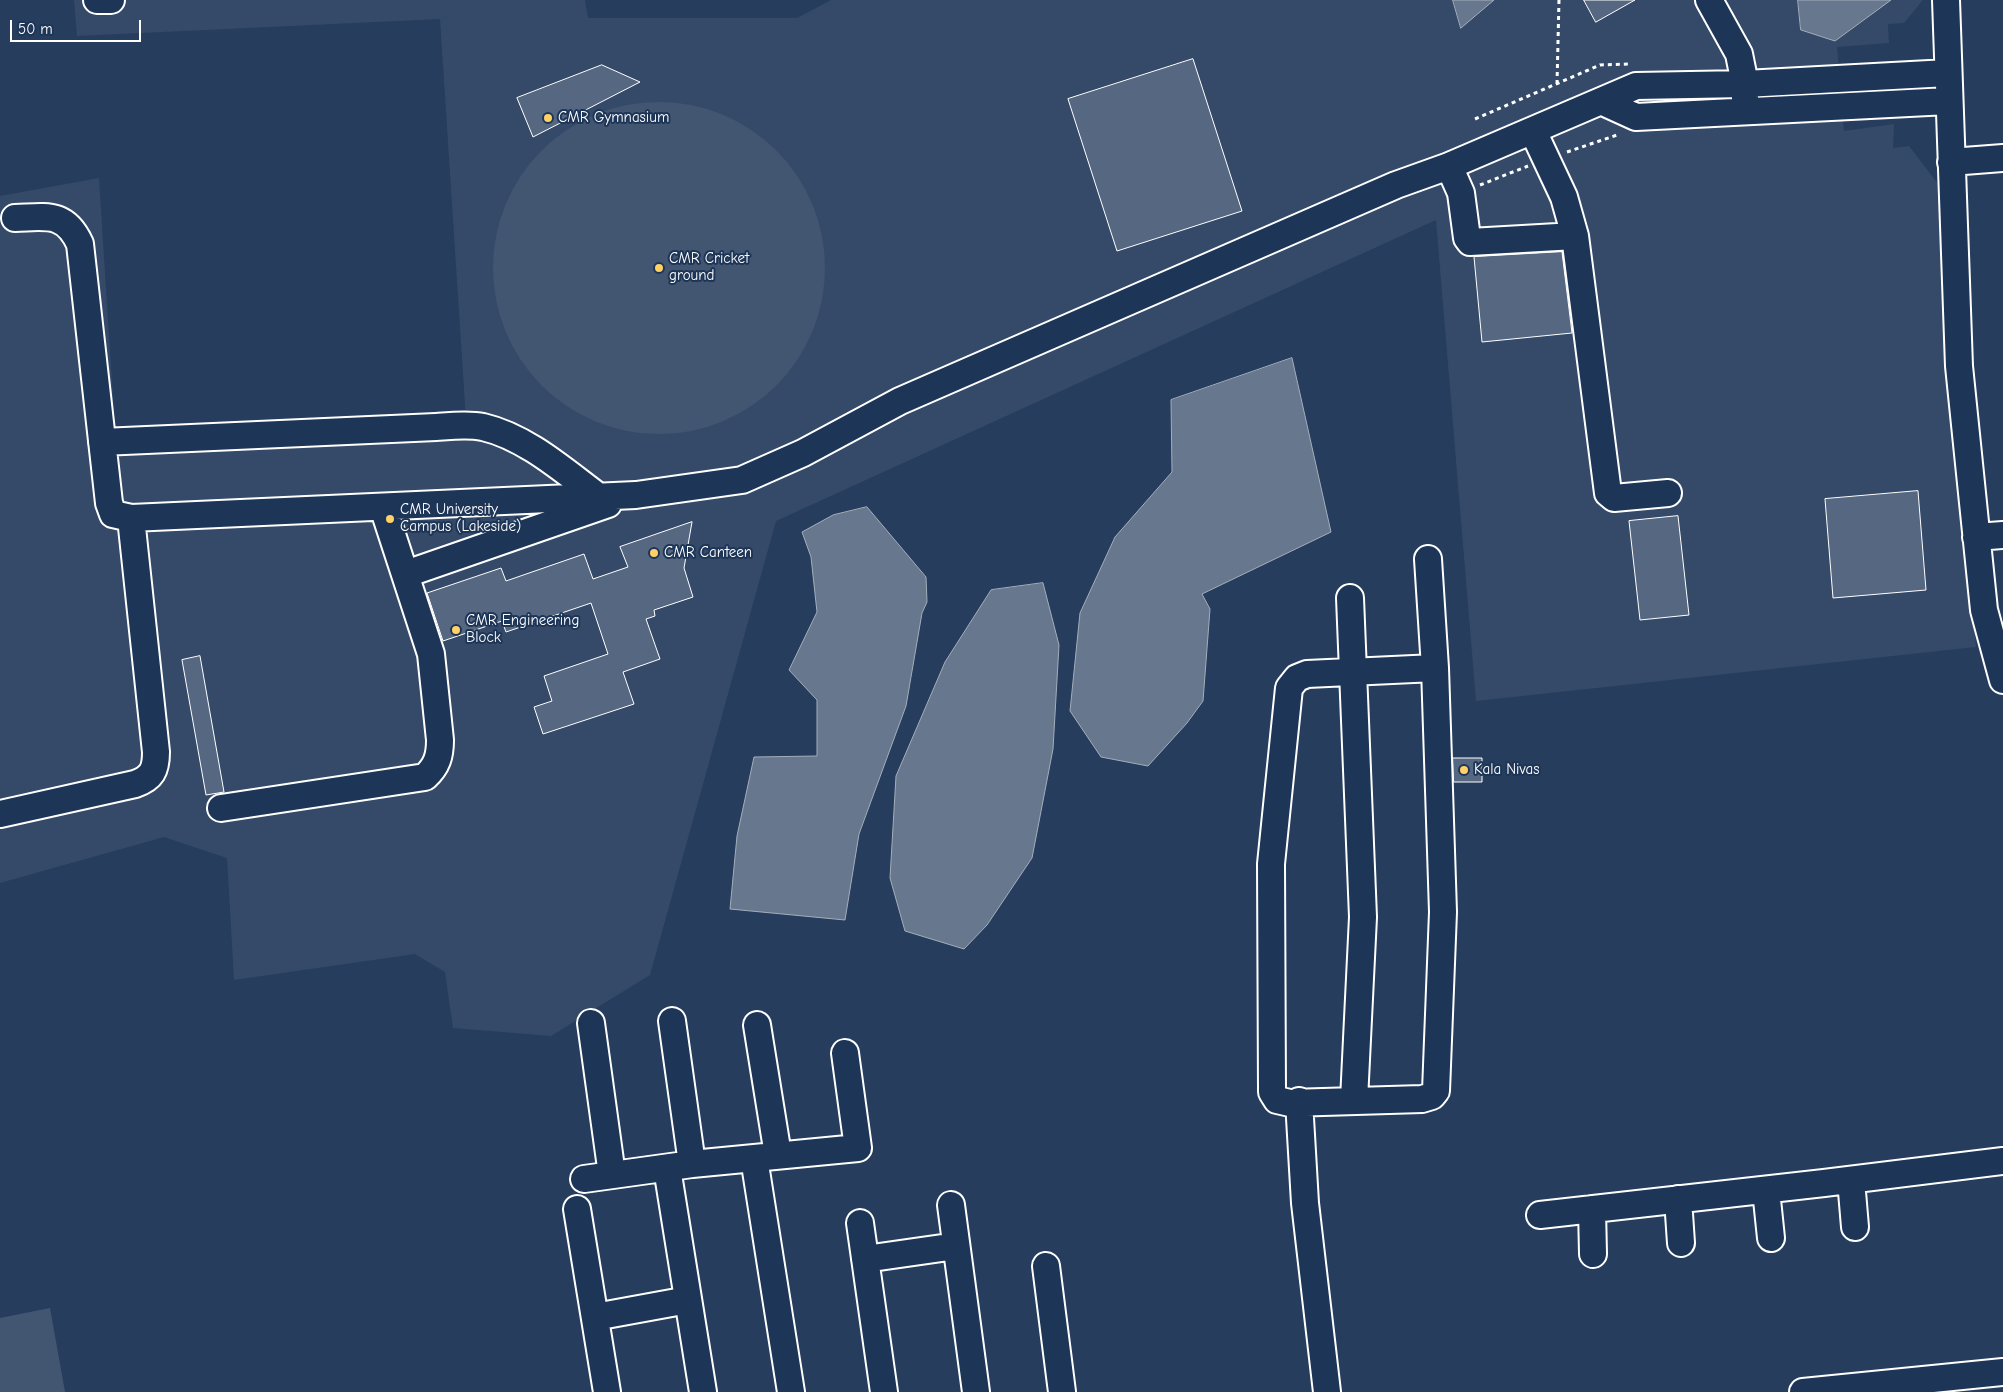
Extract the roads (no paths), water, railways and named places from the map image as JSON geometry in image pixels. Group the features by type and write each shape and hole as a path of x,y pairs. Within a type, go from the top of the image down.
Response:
{"street":[{"path":"97,0 111,0"},
{"path":"1709,0 1739,54 1745,84 1745,111"},
{"path":"1946,0 1948,101 1959,366 1984,610 2003,680"},
{"path":"14,218 50,217 65,221 74,230 80,244 110,509 118,517 132,518 636,495 724,484 766,470 900,402 1396,185 1449,166 1603,102 1636,86 1745,84 1948,73"},
{"path":"1603,102 1636,117 1948,101"},
{"path":"1533,131 1564,197 1575,236 1608,494 1614,498 1668,493"},
{"path":"1951,162 2003,158"},
{"path":"1449,166 1461,192 1467,238 1470,242 1575,236"},
{"path":"102,442 426,427 482,427 510,438 534,451 599,496"},
{"path":"406,574 636,495"},
{"path":"221,808 425,777 435,768 440,753 440,740 431,654 383,507"},
{"path":"0,814 145,781 156,767 132,518"},
{"path":"1976,537 2003,535"},
{"path":"1428,559 1435,668 1443,912 1438,1081 1436,1091 1432,1096 1422,1099 1277,1100 1272,1092 1270,864 1289,688 1297,678 1306,674 1435,668"},
{"path":"1350,598 1363,917 1354,1100"},
{"path":"672,1020 688,1300 704,1392"},
{"path":"591,1023 612,1175"},
{"path":"757,1026 766,1157 791,1392"},
{"path":"584,1179 680,1166 858,1148 844,1053"},
{"path":"1299,1101 1305,1203 1327,1392"},
{"path":"1540,1215 2003,1161"},
{"path":"1851,1180 1855,1227"},
{"path":"1766,1190 1771,1238"},
{"path":"1678,1199 1680,1242"},
{"path":"951,1205 976,1392"},
{"path":"577,1209 608,1392"},
{"path":"1592,1209 1593,1254"},
{"path":"860,1223 884,1392"},
{"path":"865,1259 956,1246"},
{"path":"1046,1266 1062,1392"},
{"path":"595,1317 688,1300"},
{"path":"1804,1392 2003,1372"}],"place":[{"name":"CMR Gymnasium","path":"548,118"},
{"name":"CMR Cricket ground","path":"659,268"},
{"name":"CMR University Campus (Lakeside)","path":"390,519"},
{"name":"CMR Canteen","path":"654,553"},
{"name":"CMR Engineering Block","path":"456,630"},
{"name":"Kala Nivas","path":"1464,770"}]}
